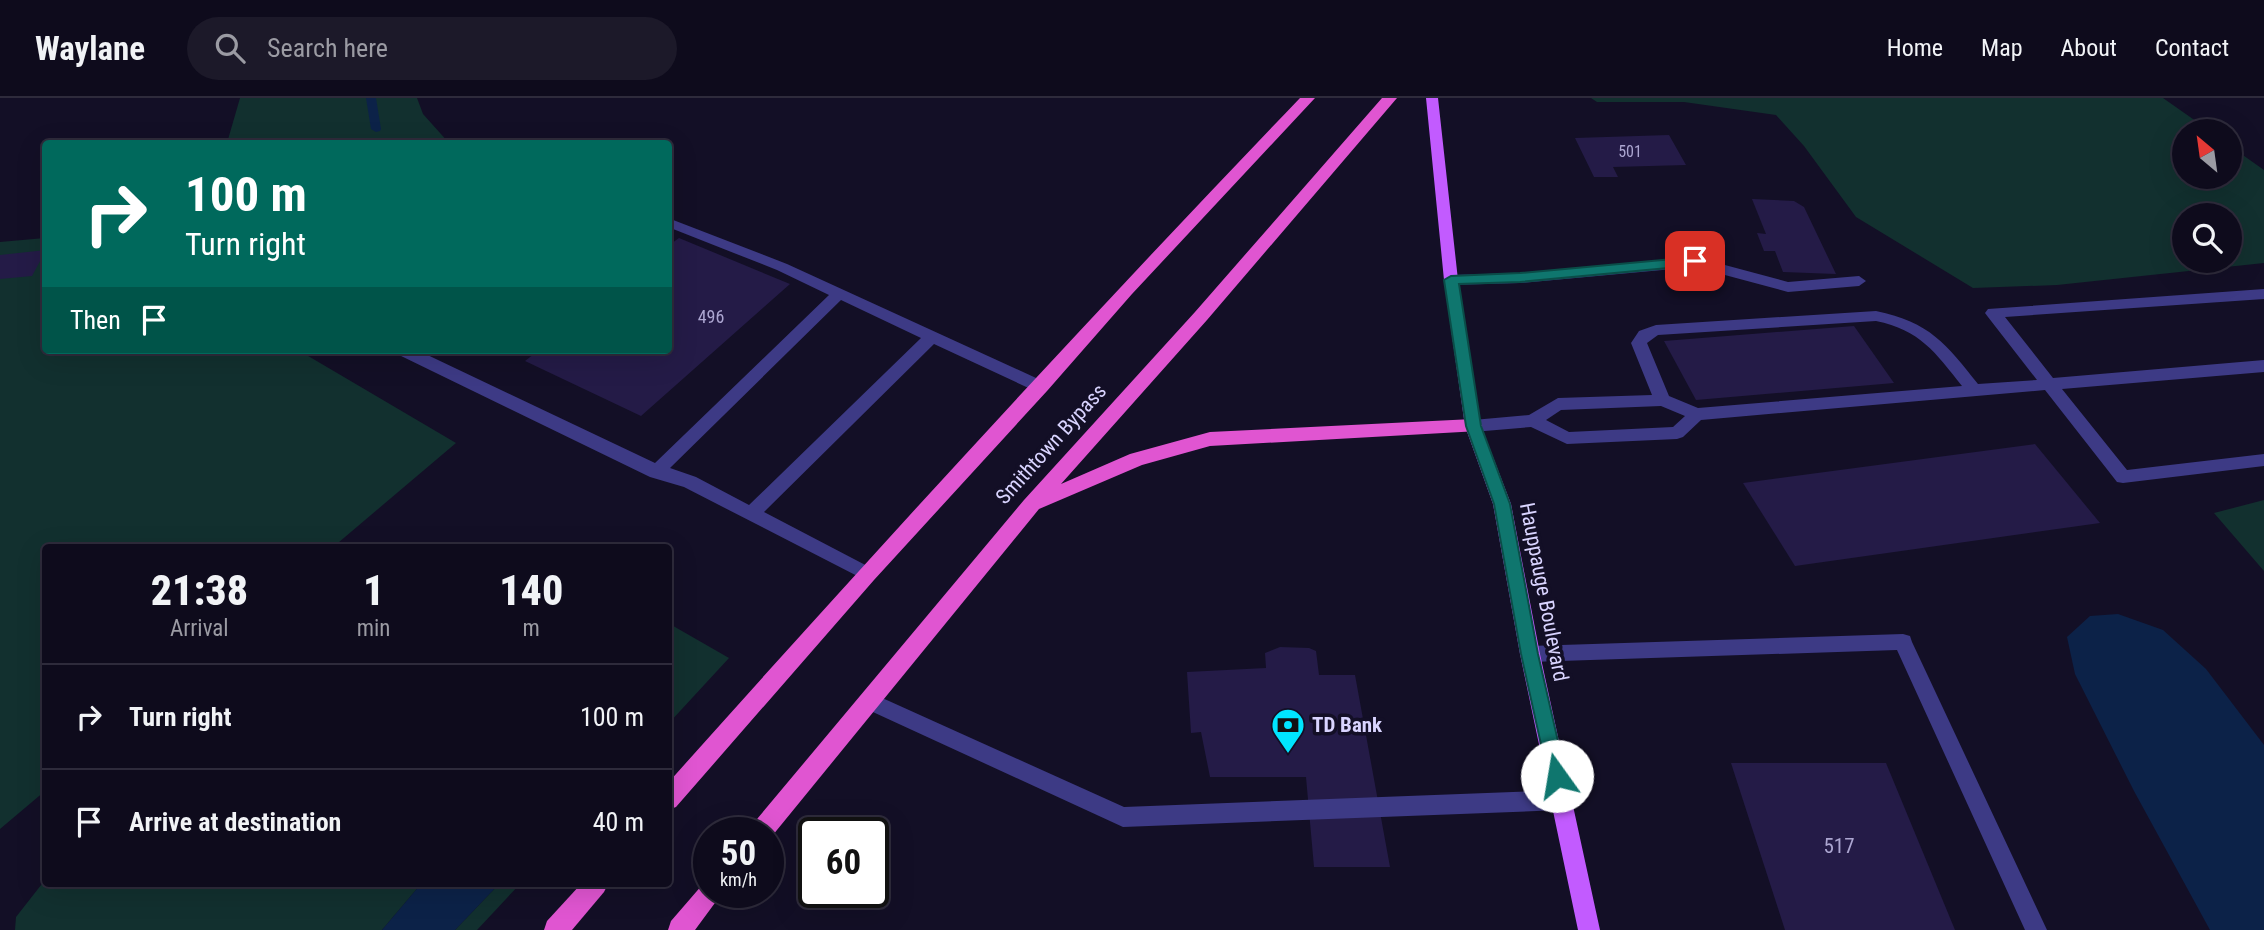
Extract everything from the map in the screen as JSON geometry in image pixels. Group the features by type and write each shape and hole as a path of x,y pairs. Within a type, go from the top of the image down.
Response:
{"highway":[{"name":"Smithtown Bypass","path":"773,817 1031,505 1201,316 1390,98"},
{"path":"672,795 867,574 1304,100"},
{"path":"1031,505 1137,458 1210,439 1473,426"},
{"path":"556,930 593,887"},
{"path":"680,930 698,908"}],"main road":[{"name":"Hauppauge Boulevard","path":"1432,98 1451,280 1473,426 1502,504 1530,654 1589,930"}],"lane":[{"path":"672,224 782,267 1041,387"},
{"path":"1451,280 1520,278 1695,261 1788,287 1859,281"},
{"path":"656,471 839,294"},
{"path":"2264,294 1993,313 2123,477 2264,460"},
{"path":"1662,400 1639,343 1644,335 1656,330 1876,316 1901,320 1924,332 1974,390"},
{"path":"751,514 931,337"},
{"path":"411,354 656,471 690,482 867,574"},
{"path":"1473,426 1534,421 1558,404 1662,400 1697,414 2264,366"},
{"path":"1534,421 1567,438 1677,433 1697,414"},
{"path":"1530,654 1903,642 2036,930"},
{"path":"869,701 1123,817 1563,800"}],"green space":[{"path":"240,98 417,98 423,114 446,140 228,140"},
{"path":"1591,98 2163,98 2193,119 2172,119 2172,189 2242,189 2242,154 2264,170 2264,263 2242,265 2242,203 2172,203 2172,273 2057,285 1973,288 1856,217 1804,146 1776,115 1684,102 1597,102"},
{"path":"42,238 42,354 305,354 456,443 337,544 42,544 42,794 0,829 0,242"},
{"path":"2264,500 2264,571 2214,513"},
{"path":"672,625 729,658 672,720"},
{"path":"42,884 42,887 418,887 382,930 15,930 16,917"},
{"path":"496,887 517,887 477,930 455,930"}],"water":[{"path":"2118,614 2163,630 2206,669 2264,745 2264,930 2210,930 2134,791 2075,674 2067,637 2090,616"},
{"path":"418,887 496,887 455,930 382,930"}],"building":[{"path":"1669,135 1686,165 1613,167 1618,177 1594,177 1575,138"},
{"path":"1752,199 1794,201 1804,207 1836,274 1783,272 1775,251 1764,251 1757,233 1766,234"},
{"path":"679,238 790,284 641,416 525,361 534,354 672,354 672,243"},
{"path":"42,250 42,257 32,276 0,279 0,255"},
{"path":"1854,326 1894,383 1696,400 1664,341"},
{"path":"2035,444 2100,523 1795,566 1743,483"},
{"name":"TD Bank","path":"1280,647 1309,648 1316,651 1319,675 1355,675 1390,867 1314,867 1306,777 1210,777 1201,732 1191,733 1187,672 1266,668 1265,653"},
{"path":"1731,763 1886,763 1955,930 1785,930"}],"waterway":[{"path":"371,98 376,129"}],"place":[{"name":"TD Bank","path":"1288,755"}],"route":[{"path":"1557,776 1530,654 1502,504 1473,426 1451,280 1520,278 1695,261"}]}
